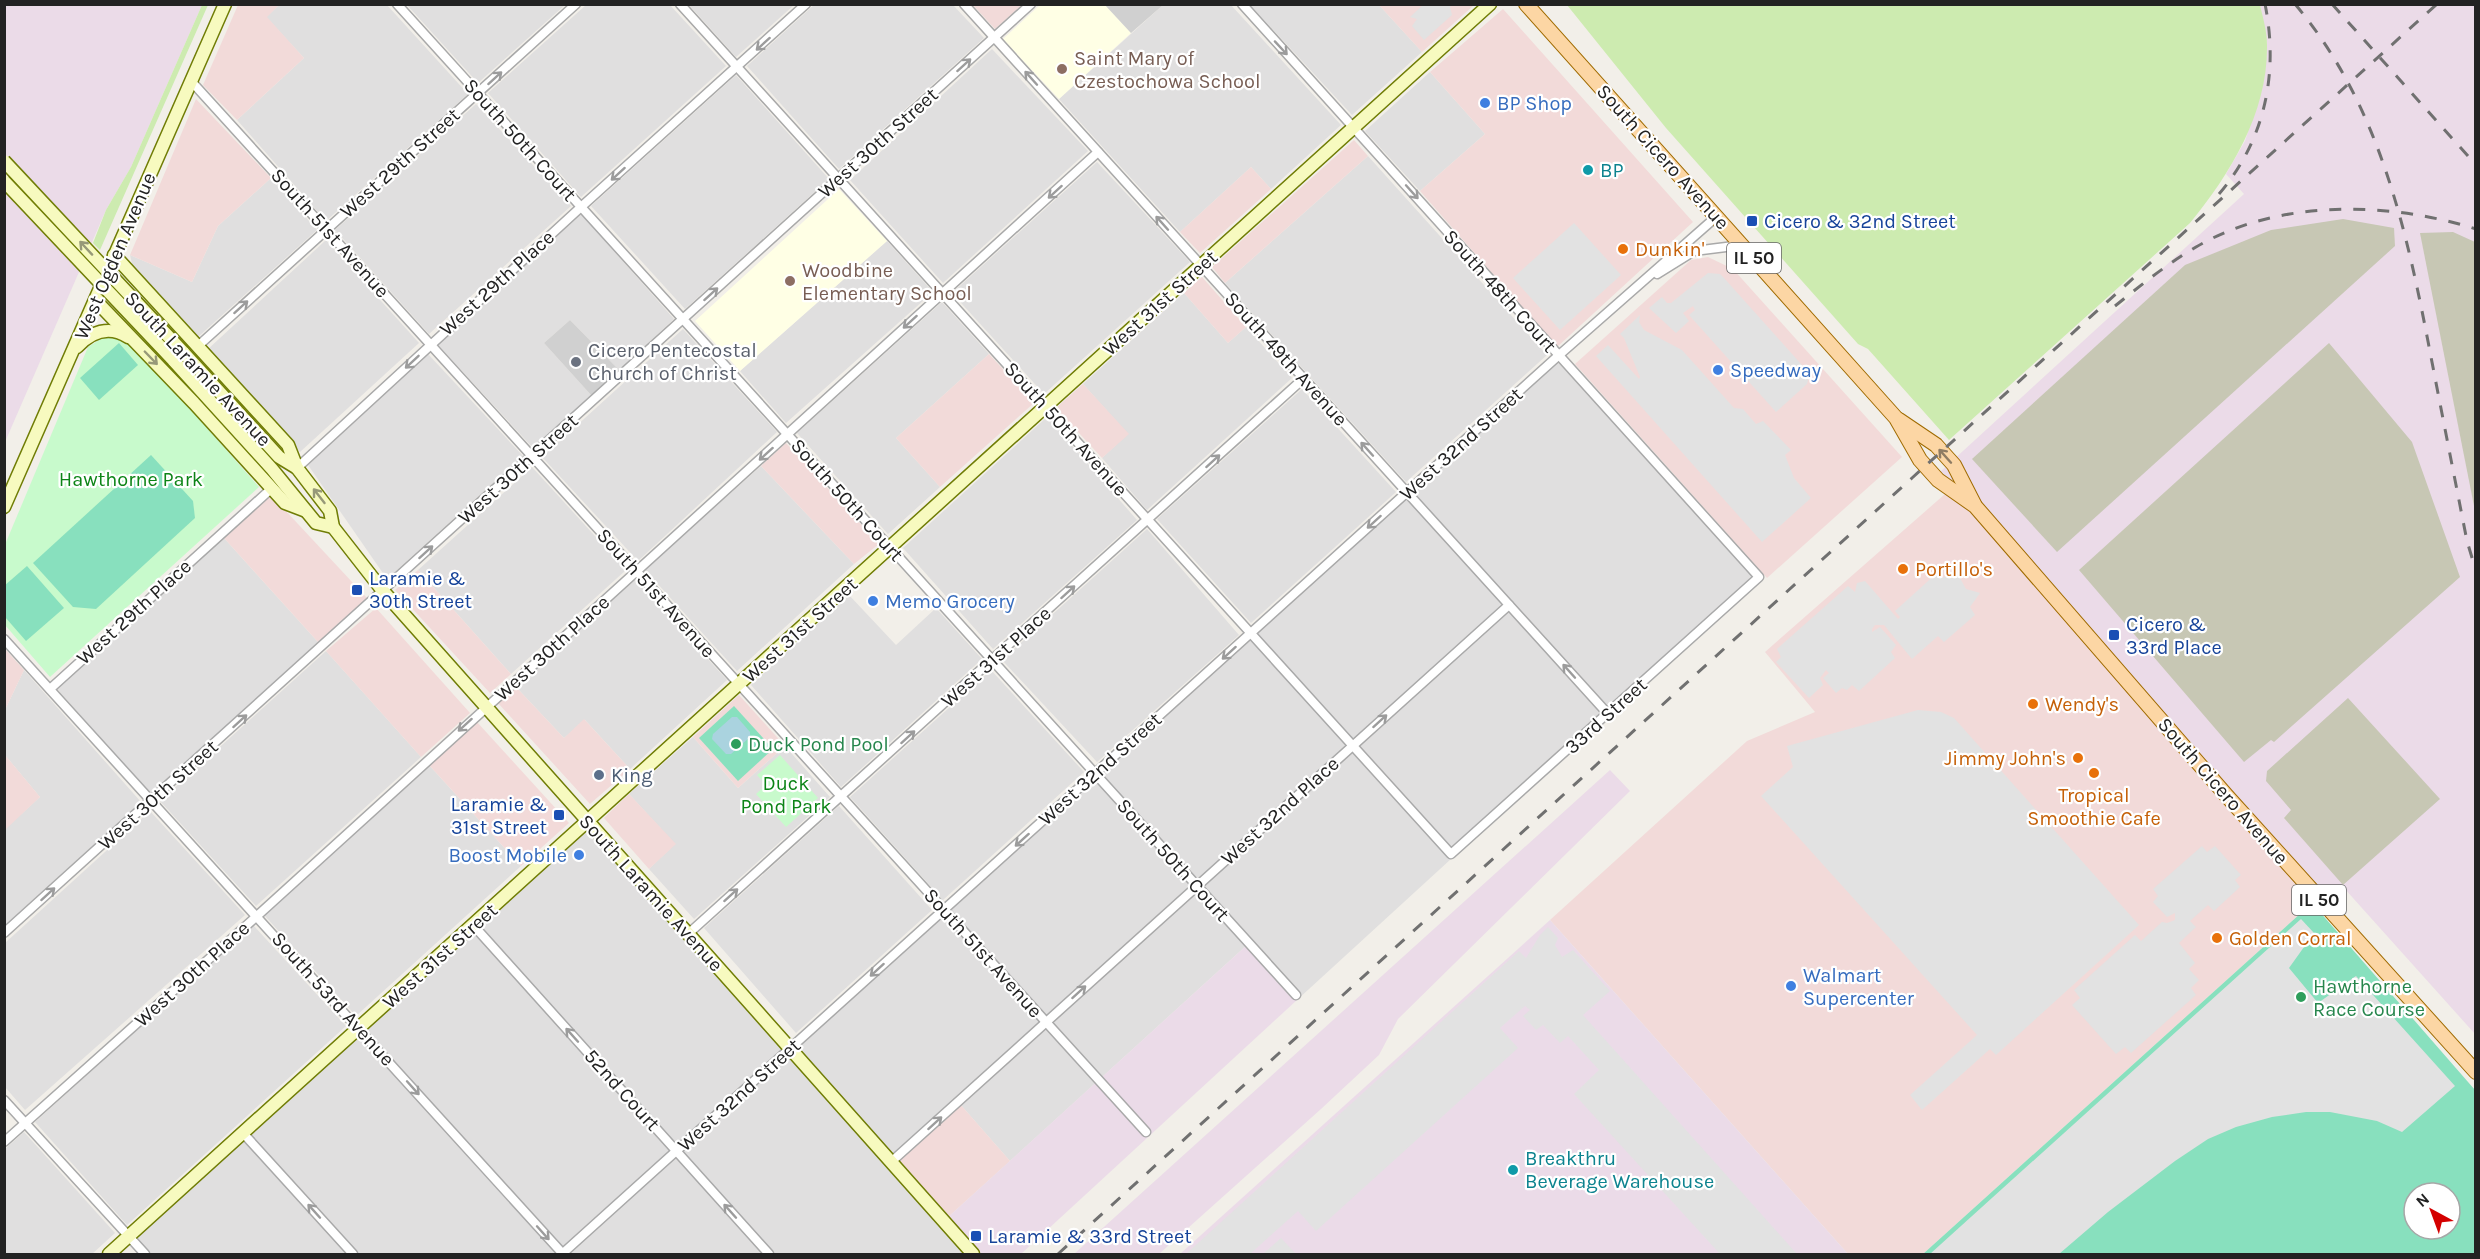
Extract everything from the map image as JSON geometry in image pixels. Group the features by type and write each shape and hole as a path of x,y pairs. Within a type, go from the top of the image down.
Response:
{"main road":[{"name":"West Ogden Avenue","path":"4,507 225,4"},
{"name":"West 31st Street","path":"109,1254 1490,4"},
{"name":"South Cicero Avenue","path":"1526,4 1896,418 1926,467 1938,480 1975,506"},
{"name":"South Laramie Avenue","path":"4,161 279,457 297,468 330,511 333,527 383,591 973,1254"},
{"name":"South Laramie Avenue","path":"4,181 272,469 316,523 333,527"},
{"path":"114,255 288,445 297,468"},
{"path":"96,301 285,503 306,511"},
{"path":"74,350 92,334 103,330 122,333 134,341"},
{"name":"South Cicero Avenue","path":"1896,418 1936,445 1954,465 1975,506 2226,795 2475,1072"}],"street":[{"name":"South 50th Court","path":"397,4 1296,995"},
{"name":"West 29th Street","path":"198,346 576,4"},
{"name":"South 50th Avenue","path":"680,4 1452,854"},
{"name":"West 29th Place","path":"297,468 430,344 806,4"},
{"name":"South 49th Avenue","path":"964,4 1608,714"},
{"name":"West 30th Street","path":"4,933 1031,4"},
{"name":"South 48th Court","path":"1242,4 1759,577"},
{"name":"South 51st Avenue","path":"191,81 1146,1132"},
{"name":"West 30th Place","path":"4,1142 257,916 1098,152"},
{"name":"West 32nd Street","path":"563,1254 1558,356 1716,217"},
{"name":"West 32nd Street","path":"1639,285 1694,251 1742,245"},
{"name":"West 31st Place","path":"688,934 1303,379"},
{"name":"West 29th Place","path":"50,689 272,488"},
{"name":"33rd Street","path":"1452,854 1759,577"},
{"name":"West 32nd Place","path":"891,1162 1509,605"},
{"name":"South 53rd Avenue","path":"4,639 563,1254"},
{"name":"52nd Court","path":"474,926 770,1254"},
{"path":"4,1100 145,1254"},
{"path":"243,1133 353,1254"}],"shaded area":[{"path":"815,4 953,5 984,38 839,169 747,66"},
{"name":"Saint Mary of Czestochowa School","path":"1041,4 1105,5 1131,33 1059,99 1003,39"},
{"path":"1424,4 1452,5 1450,7 1452,15 1424,40 1412,26 1417,19 1410,17"},
{"path":"5,5 202,5 131,167 106,210 5,442"},
{"path":"238,5 279,5 267,17 304,58 237,120 203,85"},
{"path":"279,5 387,5 468,94 326,221 237,120 304,58 266,17"},
{"path":"407,5 565,5 478,83"},
{"path":"586,5 670,5 726,66 581,197 488,93"},
{"path":"689,5 794,5 736,57"},
{"path":"973,5 1022,5 995,29"},
{"path":"1105,5 1163,5 1131,33"},
{"path":"1163,5 1231,5 1341,125 1271,189 1251,167 1180,232 1059,99"},
{"path":"1250,5 1379,5 1422,52 1352,115"},
{"path":"1379,5 1474,5 1422,52"},
{"path":"2260,5 2475,5 2475,1034 2344,888 2312,903 1940,472 2244,194 2226,174 2245,141 2263,84 2267,45"},
{"path":"1503,9 1693,222 1557,347 1420,191 1485,134 1430,72"},
{"path":"992,49 1088,151 943,283 850,180"},
{"path":"1430,72 1485,134 1420,191 1365,131"},
{"path":"736,75 829,179 685,309 591,206"},
{"path":"196,99 271,178 218,226 192,282 130,255"},
{"path":"476,104 571,206 429,334 335,230"},
{"path":"1354,140 1368,156 1225,283 1212,267"},
{"path":"1368,156 1547,355 1406,482 1225,283"},
{"path":"1097,162 1190,262 1044,394 952,293"},
{"path":"1251,167 1271,189 1200,253 1180,232"},
{"path":"271,178 317,230 198,337 133,268 130,255 192,282 218,226"},
{"name":"Woodbine Elementary School","path":"839,189 887,241 740,371 695,321"},
{"path":"581,214 674,319 619,370 570,320 544,343 591,395 533,448 437,344"},
{"path":"2343,219 2394,228 2395,246 2057,552 1972,459 2185,265 2271,230"},
{"path":"1574,223 1621,275 1560,330 1513,278"},
{"path":"2453,232 2475,242 2475,511 2420,233"},
{"path":"326,240 419,343 300,452 207,350"},
{"path":"887,241 933,292 786,423 740,371"},
{"path":"1708,257 1733,269 1902,457 1767,578 1575,364 1691,260"},
{"path":"1708,273 1720,274 1810,374 1807,384 1776,412 1689,315 1695,310 1693,306 1683,313 1689,321 1676,333 1649,308 1662,297 1667,303 1671,303"},
{"path":"1202,277 1246,327 1228,343 1184,293"},
{"path":"1184,293 1228,343 1246,327 1292,378 1147,510 1102,458 1128,434 1083,384"},
{"path":"942,302 989,354 896,438 940,487 888,534 797,433"},
{"path":"1640,315 1639,322 1644,330 1682,350 1734,408 1743,409 1756,424 1763,421 1791,450 1785,455 1794,478 1811,498 1762,542 1596,356 1608,345 1639,379 1624,338 1620,334"},
{"path":"570,320 619,370 591,395 544,343"},
{"path":"683,329 777,432 638,561 542,457"},
{"path":"2329,343 2412,442 2460,577 2274,742 2271,740 2244,762 2079,570"},
{"path":"428,354 523,456 387,579 308,465"},
{"path":"989,354 1034,403 940,487 896,438"},
{"path":"1557,361 1755,577 1447,854 1451,859 1297,1000 1247,945 1010,1161 960,1104 895,1162 794,1049"},
{"path":"1083,384 1129,434 1102,458 1056,408"},
{"path":"1302,389 1396,492 1251,623 1157,519"},
{"path":"1047,417 1137,520 993,649 903,548"},
{"path":"786,443 879,544 854,564 761,466"},
{"path":"761,466 854,564 737,671 645,570"},
{"path":"532,467 626,570 511,674 418,570"},
{"path":"1953,487 2312,903 1923,1254 1848,1254 1550,920 1747,741 1815,712 1765,652"},
{"path":"271,495 367,598 318,642 224,538"},
{"path":"1147,529 1239,635 1097,762 1002,660"},
{"path":"224,538 318,642 151,794 57,689"},
{"path":"1955,569 1966,589 1980,593 1970,607 1975,615 1944,642 1938,636 1912,659 1884,625 1875,625 1872,632 1880,627 1896,645 1891,652 1895,658 1859,691 1852,685 1847,690 1842,688 1836,693 1823,678 1829,673 1826,670 1820,678 1823,685 1809,698 1776,662 1781,657 1777,649 1848,586 1855,592 1857,583 1865,581 1898,619 1900,617 1895,611 1938,572 1943,578"},
{"path":"418,570 511,674 490,693 395,590"},
{"path":"635,580 727,680 630,769 585,720 564,738 516,687"},
{"path":"849,595 896,645 936,608 982,659 841,787 751,685"},
{"path":"376,608 470,713 421,757 326,651"},
{"path":"5,649 24,670 5,710"},
{"path":"326,651 421,757 256,906 160,801"},
{"path":"24,670 141,802 5,925 4,830 40,797 5,755 5,710"},
{"path":"991,670 1084,772 943,900 850,797"},
{"path":"516,687 564,738 584,719 630,769 590,804 498,703"},
{"name":"Duck Pond Pool","path":"739,695 785,746 738,788 693,737"},
{"path":"2348,698 2440,799 2343,885 2284,818 2291,810 2266,781 2267,771"},
{"path":"1918,710 1941,712 1954,718 2139,925 1996,1055 1990,1049 1922,1110 1910,1095 1977,1035 1761,796 1793,767 1787,746"},
{"path":"477,722 569,823 521,866 429,765"},
{"path":"693,737 738,788 785,746 830,797 694,919 649,869 675,844 629,794"},
{"path":"5,755 40,797 4,830"},
{"path":"429,765 521,866 356,1016 264,915"},
{"path":"1610,770 1630,791 1398,1019 1379,1055 1321,1109 1159,1254 1074,1254"},
{"path":"629,794 676,844 649,869 604,818"},
{"path":"839,806 932,910 796,1033 704,928"},
{"path":"150,811 245,915 25,1110 5,1087 5,943"},
{"path":"588,826 786,1048 558,1254 149,1254 132,1236"},
{"path":"2202,846 2207,852 2215,846 2241,875 2235,880 2240,887 2214,911 2208,905 2190,921 2196,927 2179,943 2195,963 2189,969 2199,980 2191,988 2196,995 2131,1053 2125,1047 2116,1054 2072,1005 2080,998 2074,990 2135,935 2141,941 2162,922 2175,920 2175,913 2167,917 2153,902 2158,896 2153,889"},
{"path":"2301,919 2314,933 2289,968 2318,1003 2356,976 2455,1086 2402,1132 2377,1121 2330,1112 2306,1112 2272,1117 2236,1127 2208,1139 2175,1161 2108,1212 2059,1254 1930,1254"},
{"path":"1550,920 1848,1254 1180,1254"},
{"path":"253,925 346,1026 127,1225 35,1122"},
{"path":"1548,927 1558,938 1555,945 1562,957 1573,950 1610,991 1583,1015 1797,1254 1720,1254 1574,1094 1599,1070 1568,1036 1560,1043 1543,1025 1536,1030 1523,1016 1530,1010 1525,1006 1500,1028 1518,1048 1316,1231 1298,1211 1250,1254 1186,1254 1519,951 1526,958 1540,935"},
{"path":"1247,945 1297,1000 1021,1254 979,1254 946,1219"},
{"path":"790,1053 970,1254 566,1254"},
{"path":"960,1104 1010,1161 946,1219 895,1162"},
{"path":"24,1132 115,1233 92,1254 5,1254 5,1149"},
{"path":"1281,1238 1296,1254 1263,1254"}],"green space":[{"path":"202,5 208,5 100,250 93,243 106,210 131,167"},
{"path":"1567,5 2260,5 2267,40 2266,70 2254,118 2244,140 2219,184 2190,223 1949,440 1868,349 1858,344 1666,128"},
{"name":"Hawthorne Park","path":"117,334 140,352 259,487 50,677 5,625 4,547 88,347 102,338"},
{"path":"119,343 138,365 99,400 80,378"},
{"path":"151,455 193,501 195,518 96,609 73,607 33,563"},
{"path":"27,566 64,608 26,641 5,617 4,586"},
{"name":"Duck Pond Pool","path":"734,706 773,749 738,781 699,738"},
{"name":"Duck Pond Park","path":"780,755 818,798 786,827 756,794 766,785 757,775"},
{"name":"Hawthorne Race Course","path":"2312,903 2475,1090 2475,1254 1923,1254"}],"water":[{"path":"732,717 737,717 750,732 750,737 731,754 726,754 712,739 713,734"}],"railway":[{"path":"2219,194 2248,151 2264,105 2269,80 2270,55 2265,4"},
{"path":"2295,4 2324,43 2349,84 2386,171 2412,263 2467,541 2476,571"},
{"path":"2332,4 2476,165"},
{"path":"1058,1254 2437,4"},
{"path":"2115,306 2164,268 2196,247 2228,231 2262,220 2297,213 2370,210 2406,213 2476,229"}],"place":[{"name":"Saint Mary of Czestochowa School","path":"1062,69"},
{"name":"BP Shop","path":"1485,103"},
{"name":"BP","path":"1588,170"},
{"name":"Cicero & 32nd Street","path":"1752,221"},
{"name":"Dunkin'","path":"1623,249"},
{"name":"Woodbine Elementary School","path":"790,281"},
{"name":"Cicero Pentecostal Church of Christ","path":"576,362"},
{"name":"Speedway","path":"1718,370"},
{"name":"Portillo's","path":"1903,569"},
{"name":"Laramie & 30th Street","path":"357,590"},
{"name":"Memo Grocery","path":"873,601"},
{"name":"Cicero & 33rd Place","path":"2114,635"},
{"name":"Wendy's","path":"2033,704"},
{"name":"Duck Pond Pool","path":"736,744"},
{"name":"Jimmy John's","path":"2078,758"},
{"name":"Tropical Smoothie Cafe","path":"2094,773"},
{"name":"King","path":"599,775"},
{"name":"Laramie & 31st Street","path":"559,815"},
{"name":"Boost Mobile","path":"579,855"},
{"name":"Golden Corral","path":"2217,938"},
{"name":"Walmart Supercenter","path":"1791,986"},
{"name":"Hawthorne Race Course","path":"2301,997"},
{"name":"Breakthru Beverage Warehouse","path":"1513,1170"},
{"name":"Laramie & 33rd Street","path":"976,1236"}]}
